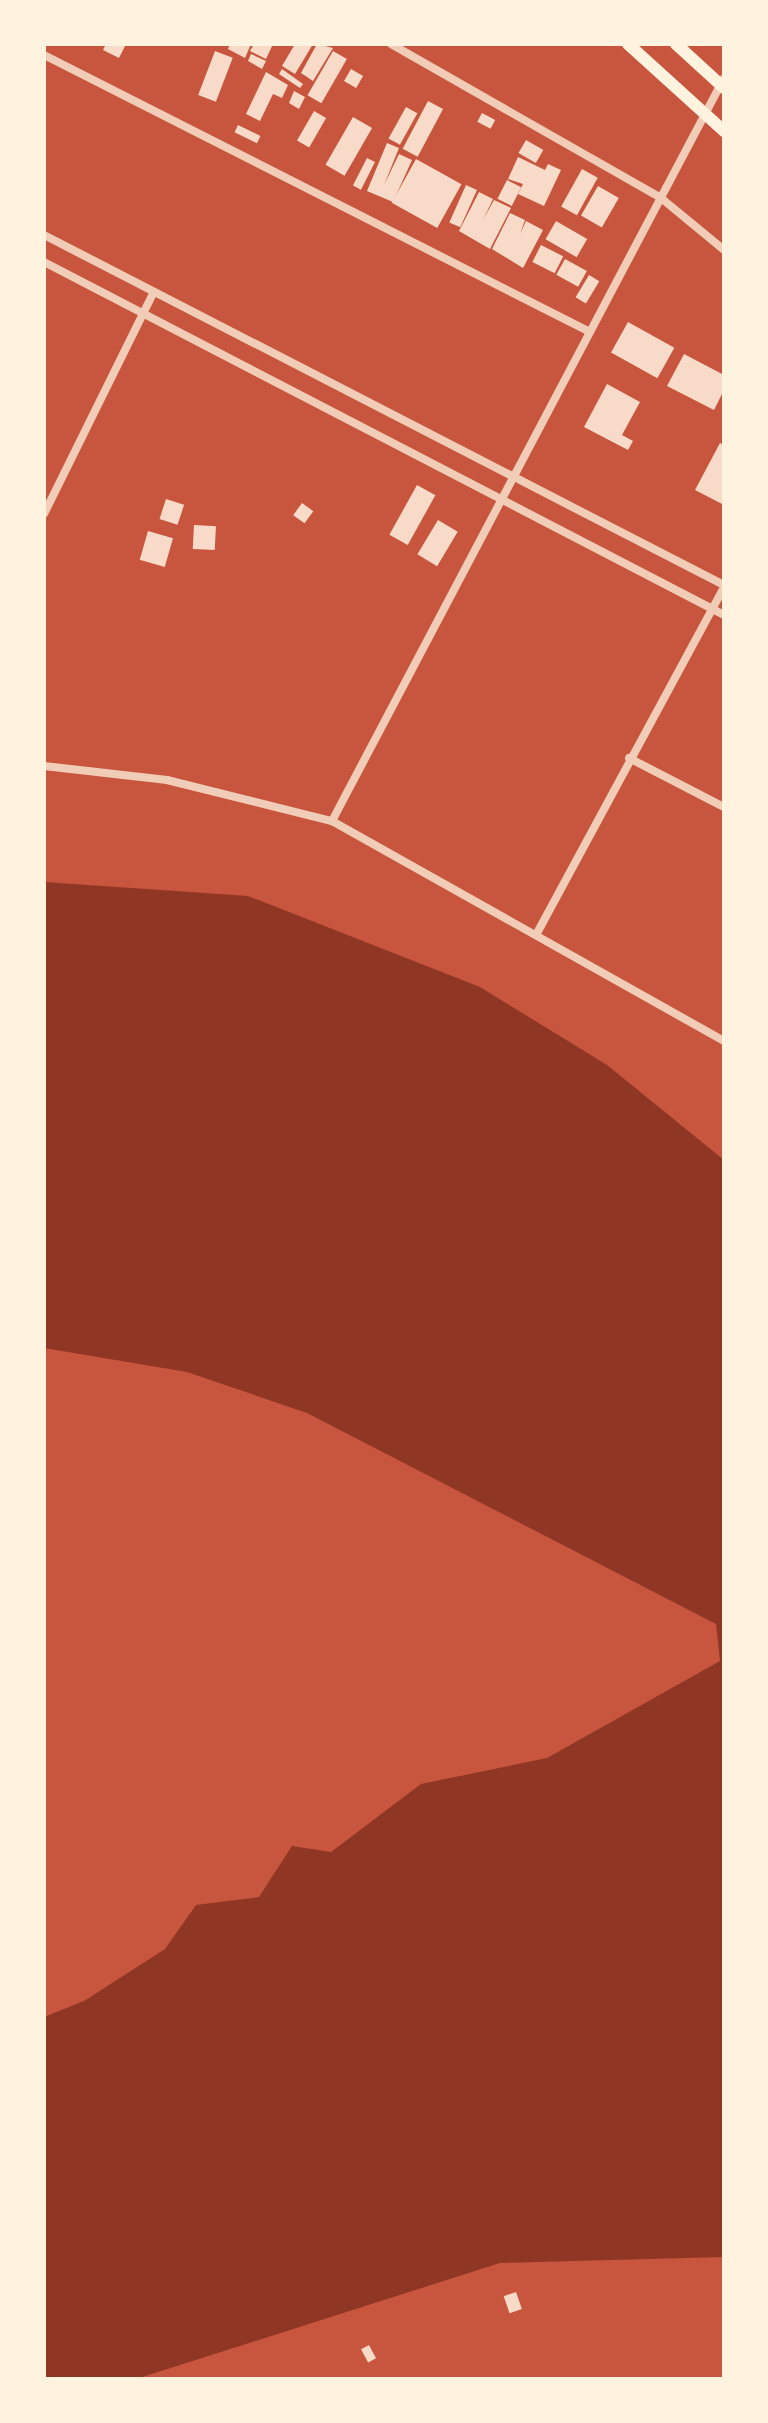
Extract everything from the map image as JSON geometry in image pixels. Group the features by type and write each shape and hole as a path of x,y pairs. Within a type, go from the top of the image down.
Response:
{"main road":[{"path":"628,44 724,131"},
{"path":"676,44 723,83"}],"street":[{"path":"391,44 661,198 724,250"},
{"path":"44,55 590,332"},
{"path":"332,821 723,83"},
{"path":"44,235 724,586 536,935"},
{"path":"44,262 724,615"},
{"path":"44,514 153,293"},
{"path":"629,758 724,807"},
{"path":"44,766 167,780 332,821 724,1041"}],"shaded area":[{"path":"44,882 248,896 480,987 607,1065 724,1160 724,2257 500,2263 136,2379 44,2379 44,2017 84,2001 165,1949 196,1905 259,1897 292,1846 331,1852 421,1784 547,1758 720,1661 716,1624 307,1413 187,1372 44,1348"}],"building":[{"path":"106,44 126,44 119,58 103,50"},
{"path":"230,44 251,44 245,58 228,49"},
{"path":"254,44 273,44 266,59 250,51"},
{"path":"295,44 313,44 295,74 282,66"},
{"path":"317,44 333,48 313,81 301,73"},
{"path":"215,51 233,58 216,102 198,95"},
{"path":"333,51 347,59 321,103 308,95"},
{"path":"251,54 266,61 262,69 248,61"},
{"path":"282,69 303,84 300,88 279,74"},
{"path":"351,69 363,76 356,88 344,81"},
{"path":"266,72 288,85 282,98 273,94 260,121 246,114"},
{"path":"294,91 305,97 299,109 289,103"},
{"path":"428,101 443,109 418,157 403,149"},
{"path":"406,107 417,113 400,145 389,138"},
{"path":"314,111 326,118 309,147 297,140"},
{"path":"482,113 495,120 491,129 477,122"},
{"path":"353,117 372,128 345,176 326,165"},
{"path":"238,125 260,136 257,143 234,132"},
{"path":"526,140 543,150 536,163 518,153"},
{"path":"387,143 399,148 384,185 399,154 412,160 393,202 367,191"},
{"path":"518,157 545,170 548,164 561,170 544,206 518,194 523,184 508,179"},
{"path":"367,158 375,162 361,190 353,186"},
{"path":"416,159 461,184 437,228 392,203"},
{"path":"582,169 598,178 577,215 561,207"},
{"path":"507,180 521,187 512,206 497,199"},
{"path":"466,185 477,190 460,227 449,222"},
{"path":"598,186 619,198 602,227 581,215"},
{"path":"479,192 493,199 483,220 494,200 511,208 490,249 459,231"},
{"path":"510,213 525,220 520,234 526,221 543,230 523,268 492,249"},
{"path":"556,221 587,239 577,257 546,239"},
{"path":"541,245 563,256 555,273 532,262"},
{"path":"565,259 587,271 578,287 556,275"},
{"path":"589,275 599,281 586,303 576,297"},
{"path":"628,322 674,348 657,378 611,353"},
{"path":"684,354 724,375 724,390 714,410 667,386"},
{"path":"607,384 640,402 622,435 633,441 628,450 584,427"},
{"path":"720,443 724,445 724,505 695,490"},
{"path":"417,485 435,495 408,545 389,535"},
{"path":"166,499 184,505 178,525 160,519"},
{"path":"302,503 313,511 305,523 293,515"},
{"path":"438,520 458,532 437,566 417,554"},
{"path":"194,525 216,526 215,550 193,549"},
{"path":"148,531 173,538 165,567 140,560"},
{"path":"516,2292 522,2309 510,2313 504,2296"},
{"path":"369,2345 376,2358 368,2362 361,2349"}]}
